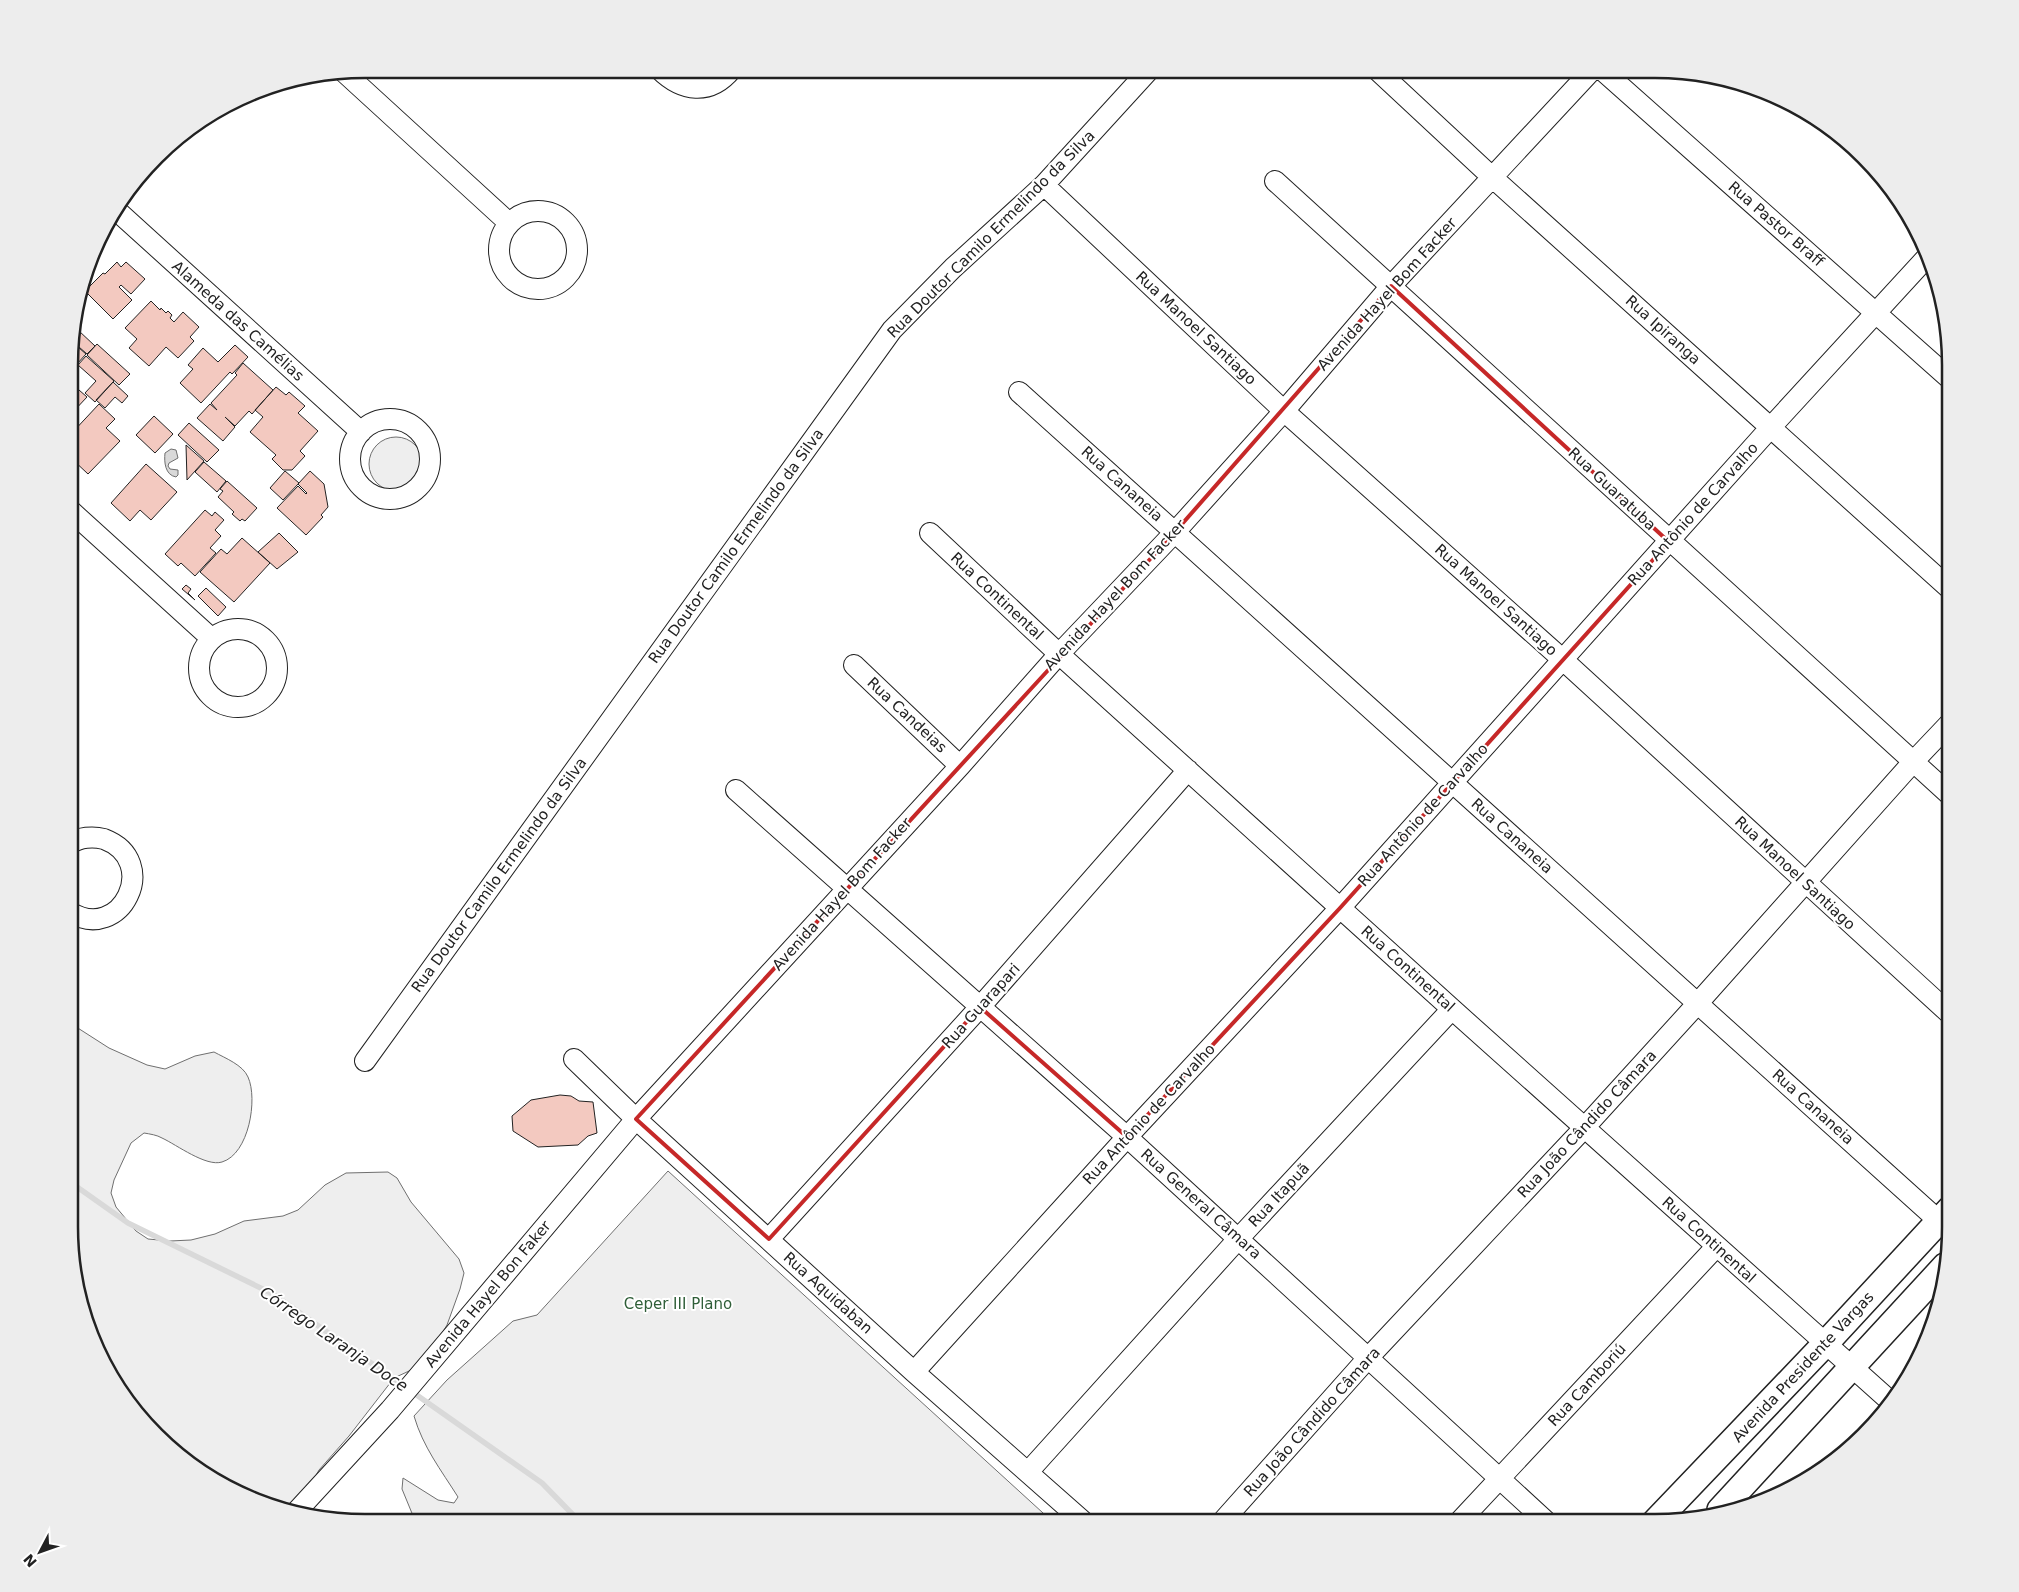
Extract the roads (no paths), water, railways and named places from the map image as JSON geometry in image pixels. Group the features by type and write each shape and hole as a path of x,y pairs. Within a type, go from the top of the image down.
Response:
{"main road":[{"name":"Avenida Presidente Vargas","path":"1663,1514 1826,1343 1942,1217"},
{"path":"1724,1506 1937,1274"}],"street":[{"path":"667,77 683,86 698,88 712,85 725,77"},
{"name":"Rua Doutor Camilo Ermelindo da Silva","path":"365,1061 892,330 953,268 1044,185 1143,77"},
{"name":"Rua Ipiranga","path":"1385,77 1493,178 1942,582"},
{"name":"Avenida Hayel Bom Facker","path":"636,1119 960,766 1059,654 1175,532 1284,411 1391,286 1586,77"},
{"name":"Rua Pastor Braff","path":"1610,77 1876,311 1942,372"},
{"path":"350,78 509,223"},
{"name":"Rua Guaratuba","path":"1274,182 1391,286 1942,788"},
{"name":"Rua Manoel Santiago","path":"1044,185 1284,411 1562,659 1942,1007"},
{"name":"Alameda das Camélias","path":"120,214 361,432"},
{"name":"Rua Antônio de Carvalho","path":"914,1372 1127,1137 1340,908 1562,659 1670,542 1771,427 1922,262"},
{"name":"Rua Cananeia","path":"1019,392 1698,1003 1942,1213"},
{"path":"77,516 212,638"},
{"name":"Rua Continental","path":"930,533 1059,654 1716,1247 1886,1397"},
{"name":"Rua Candeias","path":"854,665 960,766"},
{"name":"Rua João Cândido Câmara","path":"1230,1514 1368,1358 1585,1127 1942,731"},
{"name":"Rua Guarapari","path":"769,1239 980,1008 1188,770"},
{"name":"Rua General Câmara","path":"736,790 1239,1238 1538,1514"},
{"path":"77,841 86,837 100,838 113,843 124,852 130,864 133,878 131,891 124,904 114,913 102,918 89,919 77,916"},
{"name":"Rua Itapuã","path":"1028,1472 1239,1238 1452,1009"},
{"name":"Rua Aquidaban","path":"574,1059 636,1119 914,1372 1075,1514"},
{"name":"Avenida Hayel Bon Faker","path":"301,1507 390,1410 636,1119"},
{"name":"Rua Camboriú","path":"1466,1514 1716,1247"}],"waterway":[{"name":"Córrego Laranja Doce","path":"77,1187 128,1223 273,1294 542,1483 572,1514"}],"park label":[{"name":"Ceper III Plano","path":"678,1304"}]}
